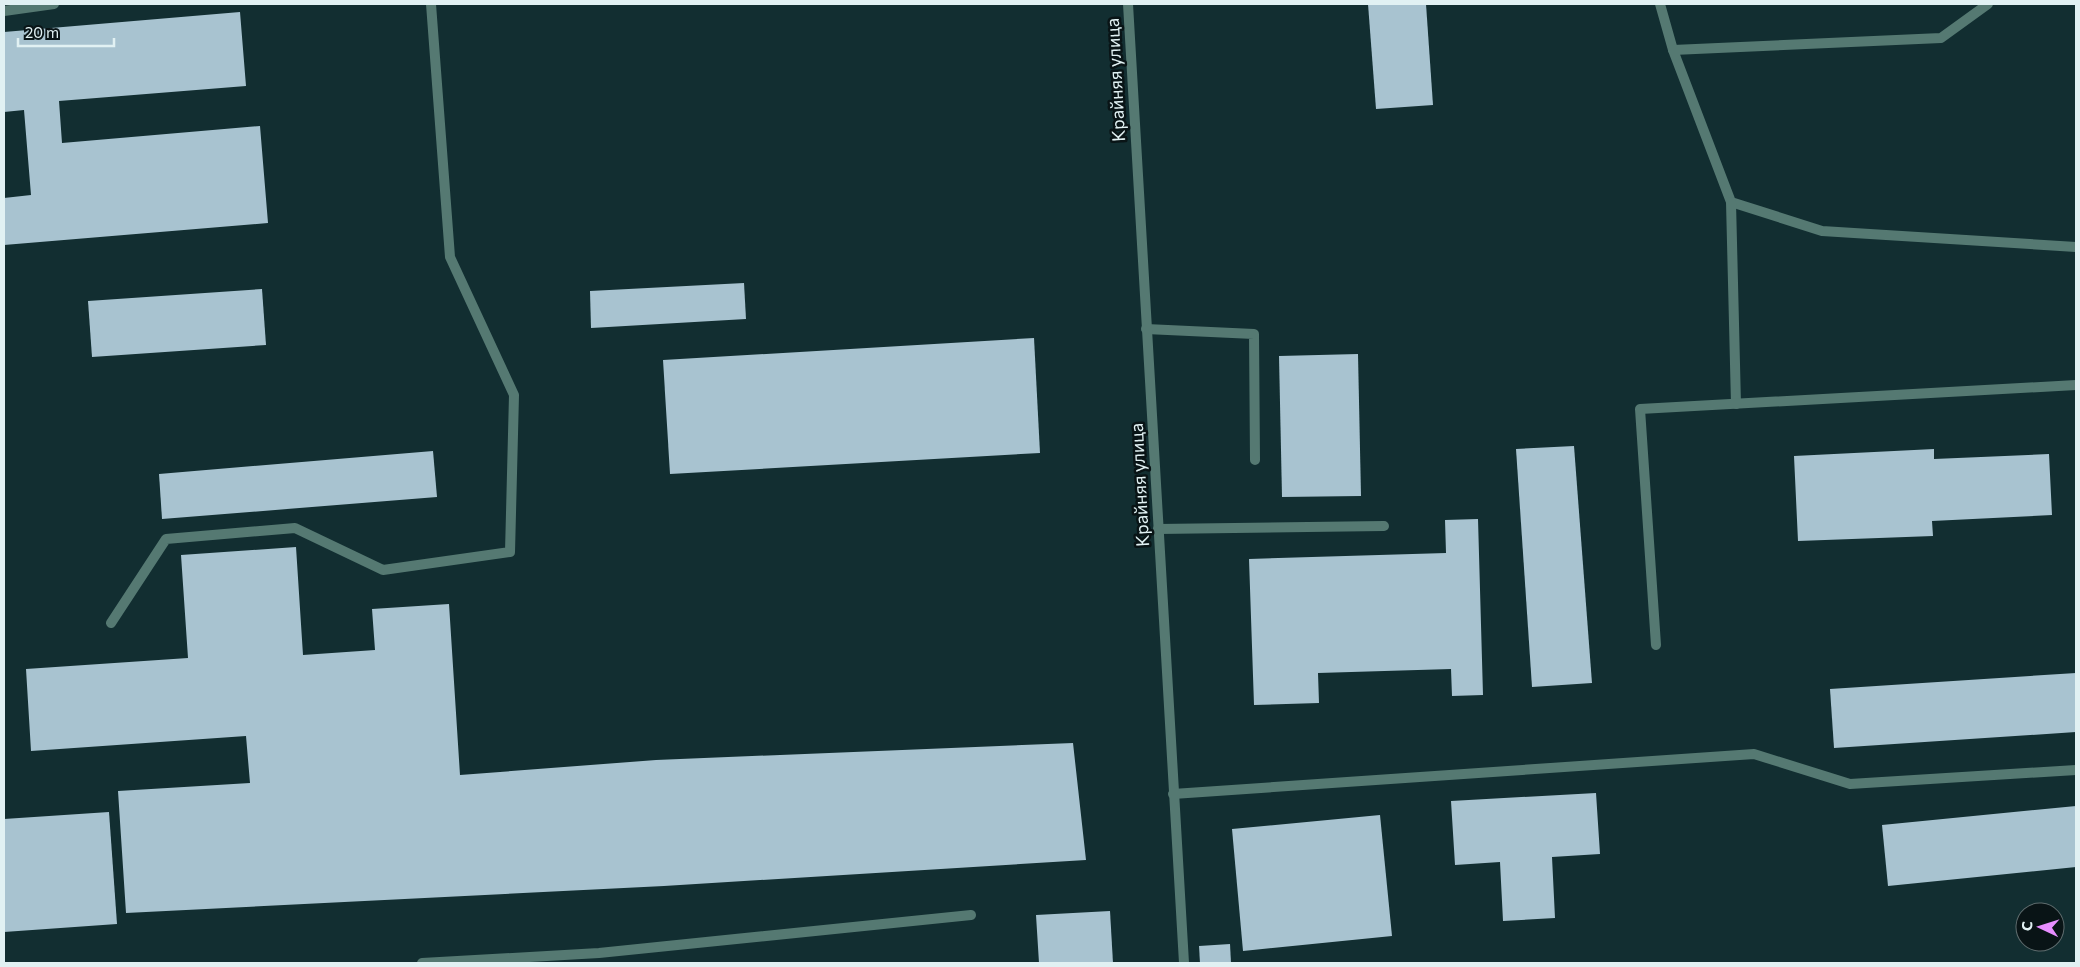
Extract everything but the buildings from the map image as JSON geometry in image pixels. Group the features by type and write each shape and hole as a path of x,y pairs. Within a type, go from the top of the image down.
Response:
{"street":[{"path":"4,11 54,4"},
{"path":"111,623 166,539 295,528 383,570 510,552 514,395 450,257 431,4"},
{"name":"Крайняя улица","path":"1128,4 1184,963"},
{"path":"1660,4 1674,50 1731,202 1736,404"},
{"path":"1674,50 1941,38 1988,4"},
{"path":"1731,202 1822,231 2076,248"},
{"path":"1146,329 1254,334 1255,460"},
{"path":"1656,646 1640,409 2076,385"},
{"path":"1158,529 1384,526"},
{"path":"1173,794 1754,754 1850,784 2076,770"},
{"path":"422,963 599,954 971,915"}]}
